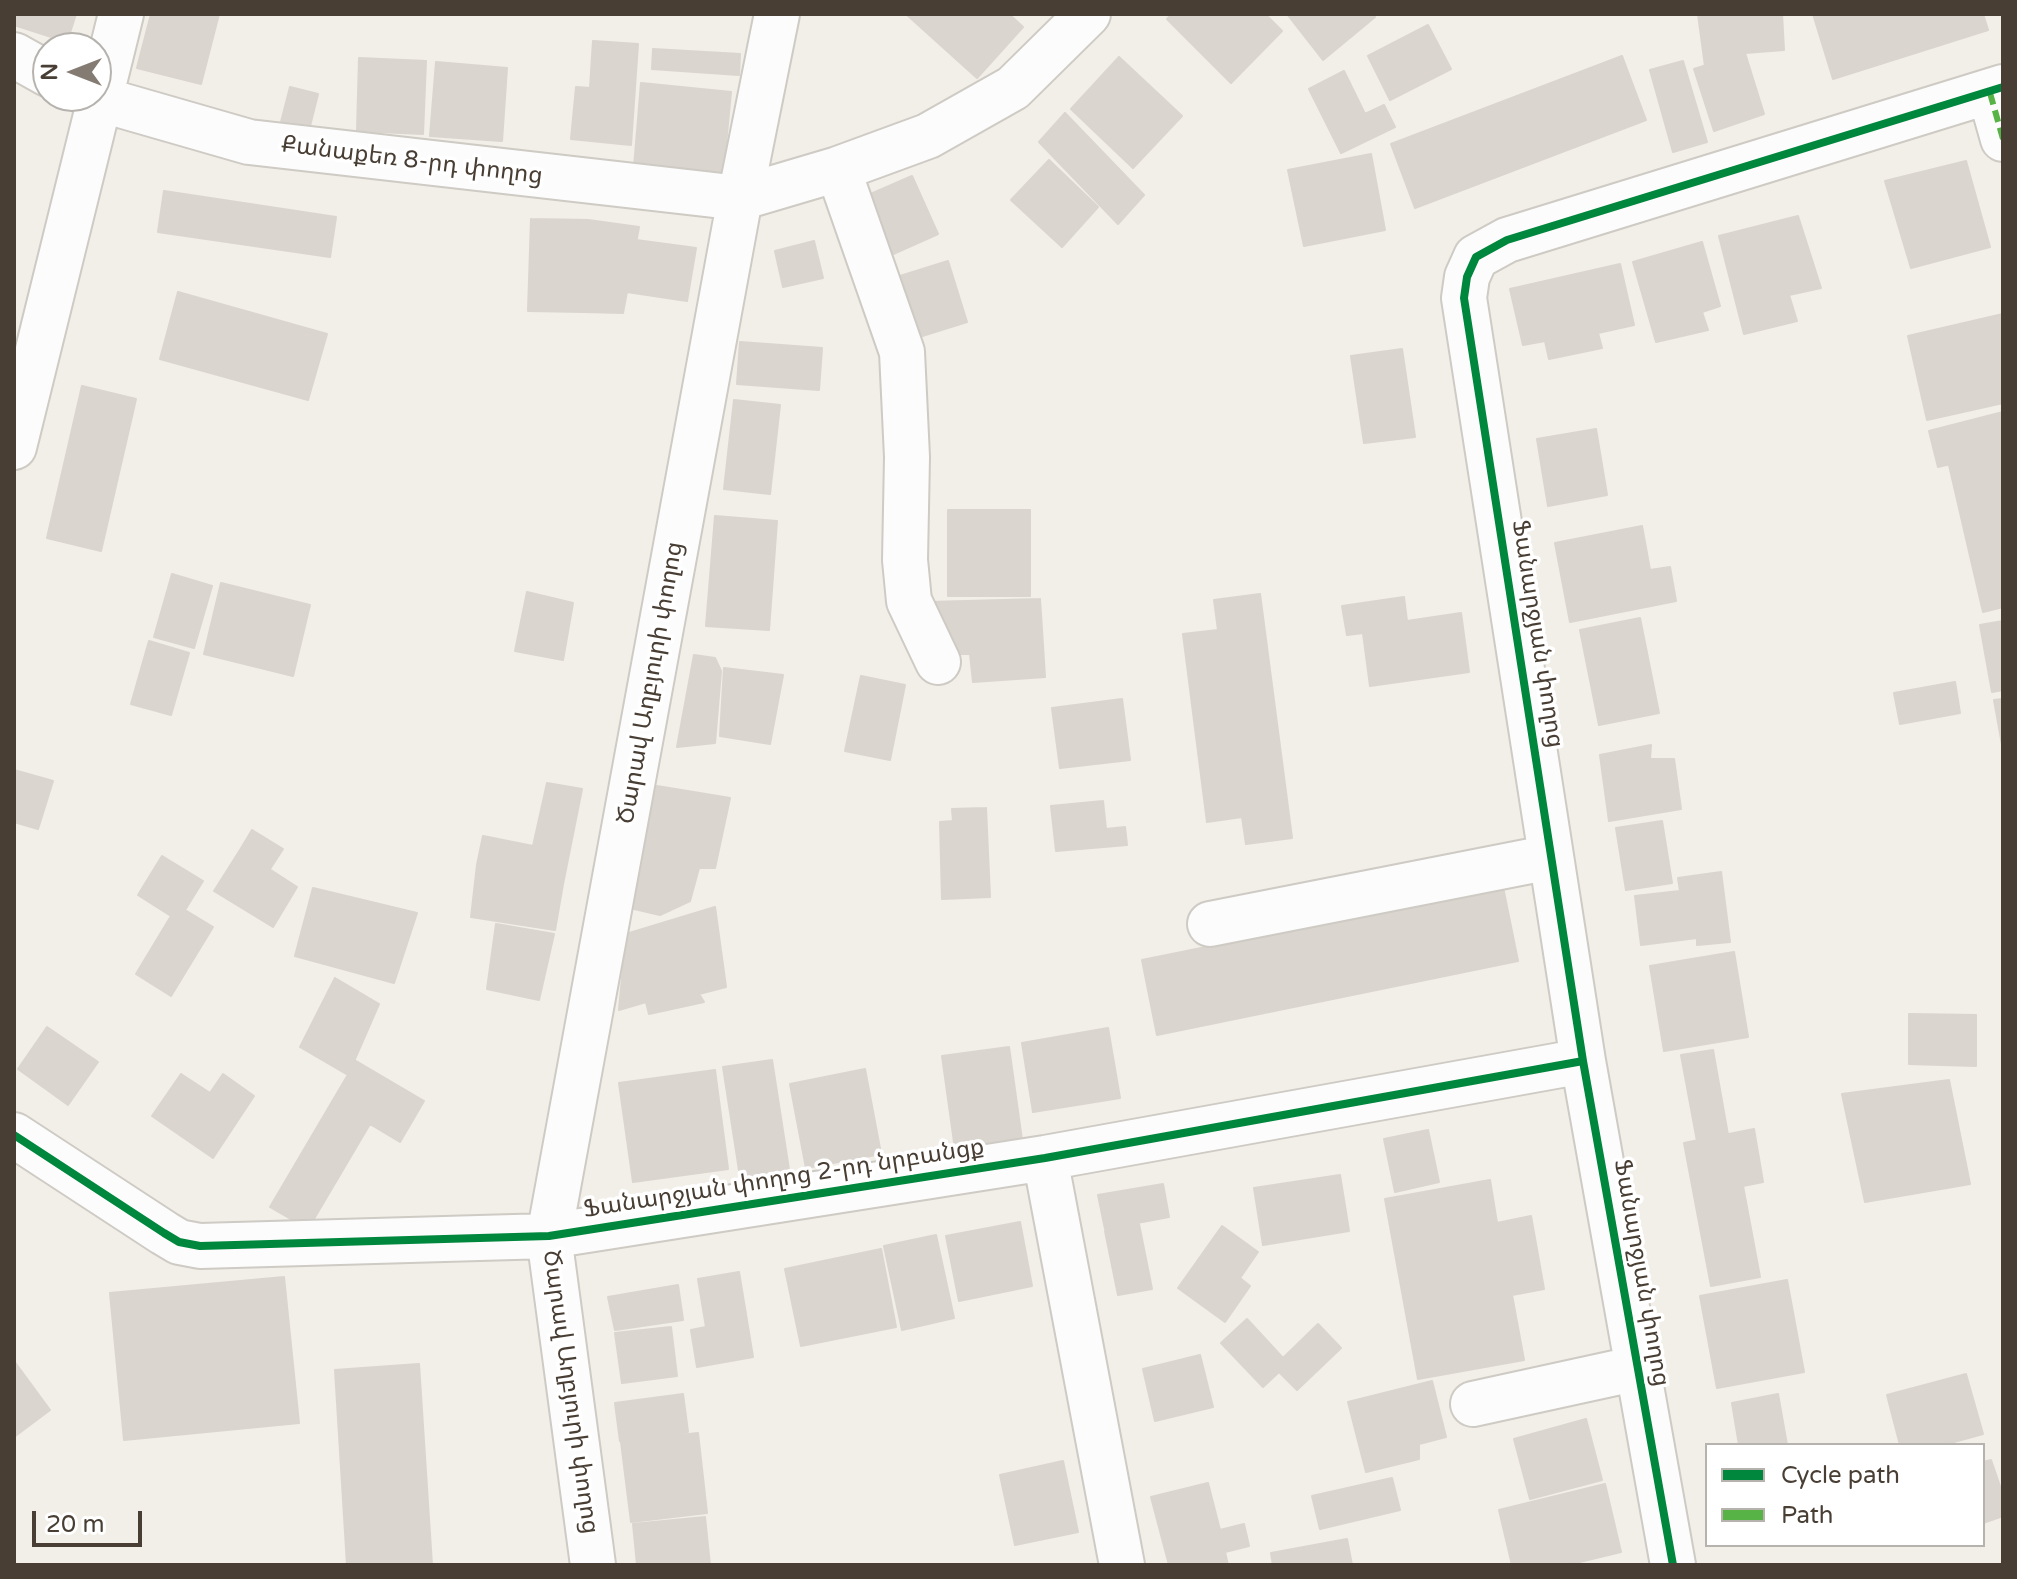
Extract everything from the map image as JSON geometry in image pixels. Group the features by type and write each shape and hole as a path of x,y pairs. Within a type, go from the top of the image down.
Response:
{"street":[{"path":"112,42 121,14"},
{"name":"Ծարավ Աղբյուրի փողոց","path":"593,1565 549,1236 740,198 777,14"},
{"path":"740,198 838,169 928,136 1013,88 1088,14"},
{"path":"14,55 32,65"},
{"path":"1996,90 2003,139"},
{"name":"Ֆանարջյան փողոց","path":"1673,1565 1583,1061 1464,298 1476,257 1507,240 1996,90"},
{"name":"Քանաքեռ 8-րդ փողոց","path":"112,104 249,142 740,198"},
{"path":"14,447 91,112"},
{"path":"838,169 902,352 907,457 905,560 909,601 938,662"},
{"path":"1210,924 1551,857"},
{"name":"Ֆանարջյան փողոց 2-րդ նրբանցք","path":"14,1135 179,1242 200,1246 549,1236 1045,1158 1583,1061"},
{"path":"1045,1158 1122,1565"},
{"path":"1473,1404 1638,1368"}],"building":[{"path":"14,14 76,14 70,32 36,32 14,25"},
{"path":"151,14 219,14 201,84 137,68"},
{"path":"906,14 1009,14 1023,27 977,78"},
{"path":"1172,14 1265,14 1282,31 1231,83 1167,19"},
{"path":"1287,14 1372,14 1375,17 1323,60"},
{"path":"1698,14 1782,14 1784,50 1745,53 1705,66"},
{"path":"1813,14 1983,14 1988,30 1833,79"},
{"path":"1428,25 1451,69 1390,100 1368,56"},
{"path":"593,41 638,44 631,145 571,139 576,87 590,88"},
{"path":"653,49 740,54 739,75 652,69"},
{"path":"1745,53 1764,114 1714,131 1694,69"},
{"path":"1622,56 1646,120 1415,208 1391,144"},
{"path":"1119,57 1182,116 1133,168 1071,109"},
{"path":"359,58 426,61 423,134 357,131"},
{"path":"1683,61 1707,142 1673,152 1650,70"},
{"path":"436,62 507,68 502,141 430,136"},
{"path":"1344,71 1365,114 1384,105 1395,127 1341,153 1309,89"},
{"path":"641,83 731,92 722,187 633,179"},
{"path":"290,87 318,94 309,130 281,122"},
{"path":"1065,113 1144,195 1118,224 1039,142"},
{"path":"1371,154 1385,230 1304,246 1288,170"},
{"path":"1049,160 1098,207 1062,247 1011,200"},
{"path":"1966,161 1990,247 1911,268 1885,181"},
{"path":"912,176 938,234 891,255 866,196"},
{"path":"164,191 336,217 330,257 158,232"},
{"path":"1798,216 1821,288 1789,295 1797,321 1744,334 1719,236"},
{"path":"531,219 588,220 585,312 528,311"},
{"path":"588,220 639,227 623,313 585,312"},
{"path":"636,240 696,248 687,301 627,292"},
{"path":"814,241 823,278 783,287 775,251"},
{"path":"1702,242 1720,306 1702,312 1708,330 1656,342 1633,262"},
{"path":"948,261 967,322 919,337 900,276"},
{"path":"1620,264 1634,325 1598,333 1602,348 1549,359 1545,341 1523,345 1510,289"},
{"path":"178,292 327,334 308,400 160,359"},
{"path":"2003,314 2003,403 1927,420 1908,336"},
{"path":"740,342 822,348 819,390 737,384"},
{"path":"1402,349 1415,437 1364,443 1351,356"},
{"path":"82,386 136,399 101,551 47,538"},
{"path":"734,400 780,405 770,494 724,489"},
{"path":"2003,412 2003,451 1938,467 1929,431"},
{"path":"1596,429 1607,495 1548,506 1537,439"},
{"path":"2003,451 2003,607 1983,612 1949,465"},
{"path":"948,510 1030,510 1030,596 948,596"},
{"path":"715,516 777,521 769,630 706,626"},
{"path":"1642,526 1650,570 1670,567 1676,601 1570,622 1555,543"},
{"path":"172,574 212,586 194,648 154,637"},
{"path":"221,583 310,605 293,676 204,654"},
{"path":"527,592 573,603 563,660 515,651"},
{"path":"1260,594 1292,838 1246,844 1242,817 1207,822 1183,634 1218,630 1214,600"},
{"path":"1404,597 1407,621 1461,613 1469,672 1370,686 1363,633 1347,635 1342,606"},
{"path":"1040,599 1045,677 973,682 970,654 954,654 953,635 940,630 929,602"},
{"path":"1640,618 1659,713 1599,725 1580,630"},
{"path":"2003,621 2003,690 1992,692 1980,625"},
{"path":"149,641 189,653 171,715 131,704"},
{"path":"694,655 715,658 721,671 715,743 677,747"},
{"path":"724,668 783,675 770,744 720,736"},
{"path":"861,676 905,685 890,760 845,751"},
{"path":"1955,682 1960,713 1900,724 1894,693"},
{"path":"1122,699 1130,760 1060,768 1052,708"},
{"path":"2003,699 2003,750 1994,700"},
{"path":"1651,745 1650,759 1674,759 1681,809 1609,821 1600,755"},
{"path":"14,770 53,781 38,829 14,822"},
{"path":"547,783 582,789 563,884 477,865 483,836 533,846"},
{"path":"657,786 730,798 715,868 699,868 690,901 660,915 630,908"},
{"path":"1103,801 1106,829 1125,827 1127,845 1056,851 1051,806"},
{"path":"986,808 990,897 942,899 940,822 953,821 952,809"},
{"path":"1662,821 1672,883 1626,890 1616,828"},
{"path":"252,830 283,849 270,869 240,850"},
{"path":"240,850 297,887 273,927 214,891"},
{"path":"162,856 203,881 185,910 213,927 171,996 136,974 171,916 138,895"},
{"path":"477,865 563,884 555,930 471,917"},
{"path":"1721,872 1730,942 1697,945 1697,938 1641,945 1635,896 1680,891 1678,878"},
{"path":"1503,887 1518,961 1157,1035 1142,960"},
{"path":"313,888 417,913 394,983 295,956"},
{"path":"715,907 726,987 699,994 704,1002 649,1014 646,1002 619,1010 626,934"},
{"path":"496,924 554,934 539,1000 487,989"},
{"path":"1734,952 1748,1037 1664,1051 1650,966"},
{"path":"335,978 379,1004 348,1075 300,1047"},
{"path":"1909,1014 1976,1015 1976,1066 1909,1064"},
{"path":"47,1027 98,1062 68,1105 18,1069"},
{"path":"1108,1028 1120,1098 1033,1112 1022,1043"},
{"path":"1009,1047 1022,1140 955,1149 942,1056"},
{"path":"1713,1050 1728,1135 1697,1141 1681,1055"},
{"path":"772,1060 790,1176 741,1183 723,1067"},
{"path":"356,1061 424,1101 400,1142 370,1124 308,1229 270,1207"},
{"path":"865,1069 881,1154 806,1168 790,1084"},
{"path":"715,1070 728,1169 633,1182 619,1083"},
{"path":"181,1074 210,1093 223,1074 254,1096 213,1158 152,1116"},
{"path":"1949,1080 1970,1184 1865,1202 1842,1094"},
{"path":"1754,1129 1763,1182 1743,1186 1760,1277 1711,1286 1684,1143"},
{"path":"1428,1130 1439,1182 1395,1192 1384,1139"},
{"path":"1340,1175 1349,1231 1263,1245 1254,1188"},
{"path":"1490,1180 1497,1223 1531,1216 1544,1289 1512,1295 1524,1360 1418,1379 1385,1199"},
{"path":"1163,1184 1169,1217 1105,1229 1098,1195"},
{"path":"1020,1222 1032,1286 959,1301 946,1236"},
{"path":"1139,1224 1152,1289 1118,1295 1105,1231"},
{"path":"1222,1226 1258,1252 1240,1278 1250,1286 1225,1322 1178,1288"},
{"path":"936,1235 954,1318 902,1330 884,1246"},
{"path":"881,1249 896,1327 801,1346 785,1269"},
{"path":"739,1272 753,1357 697,1367 691,1330 706,1327 698,1279"},
{"path":"284,1277 299,1423 124,1440 110,1293"},
{"path":"1787,1280 1804,1372 1717,1388 1700,1296"},
{"path":"678,1285 683,1320 615,1330 608,1297"},
{"path":"1247,1319 1283,1358 1318,1324 1341,1348 1297,1390 1279,1372 1263,1387 1221,1343"},
{"path":"671,1327 677,1376 622,1383 615,1333"},
{"path":"1200,1355 1213,1407 1155,1421 1143,1369"},
{"path":"14,1361 50,1410 14,1437"},
{"path":"419,1364 432,1565 347,1565 335,1370"},
{"path":"1966,1374 1983,1434 1950,1443 1899,1443 1887,1395"},
{"path":"1432,1381 1446,1437 1419,1444 1419,1459 1366,1472 1348,1402"},
{"path":"683,1394 688,1432 620,1441 615,1403"},
{"path":"1778,1394 1787,1443 1739,1443 1732,1403"},
{"path":"1586,1419 1602,1480 1530,1499 1514,1439"},
{"path":"698,1433 707,1513 631,1522 621,1442"},
{"path":"1991,1460 2003,1495 2003,1516 1985,1522 1985,1462"},
{"path":"1063,1461 1078,1532 1015,1545 1000,1475"},
{"path":"1392,1478 1400,1510 1320,1529 1312,1496"},
{"path":"1208,1483 1220,1530 1244,1524 1249,1546 1225,1552 1228,1565 1169,1565 1151,1497"},
{"path":"1605,1484 1621,1552 1567,1565 1512,1565 1499,1510"},
{"path":"705,1517 710,1565 637,1565 633,1524"},
{"path":"1347,1539 1352,1565 1273,1565 1271,1553"}],"marked path":[{"path":"1990,93 2003,139"}],"cycle path":[{"path":"1673,1565 1583,1061 1464,298 1467,277 1476,257 1507,240 2003,87"},
{"path":"14,1135 179,1242 200,1246 549,1236 1045,1158 1583,1061"}]}
